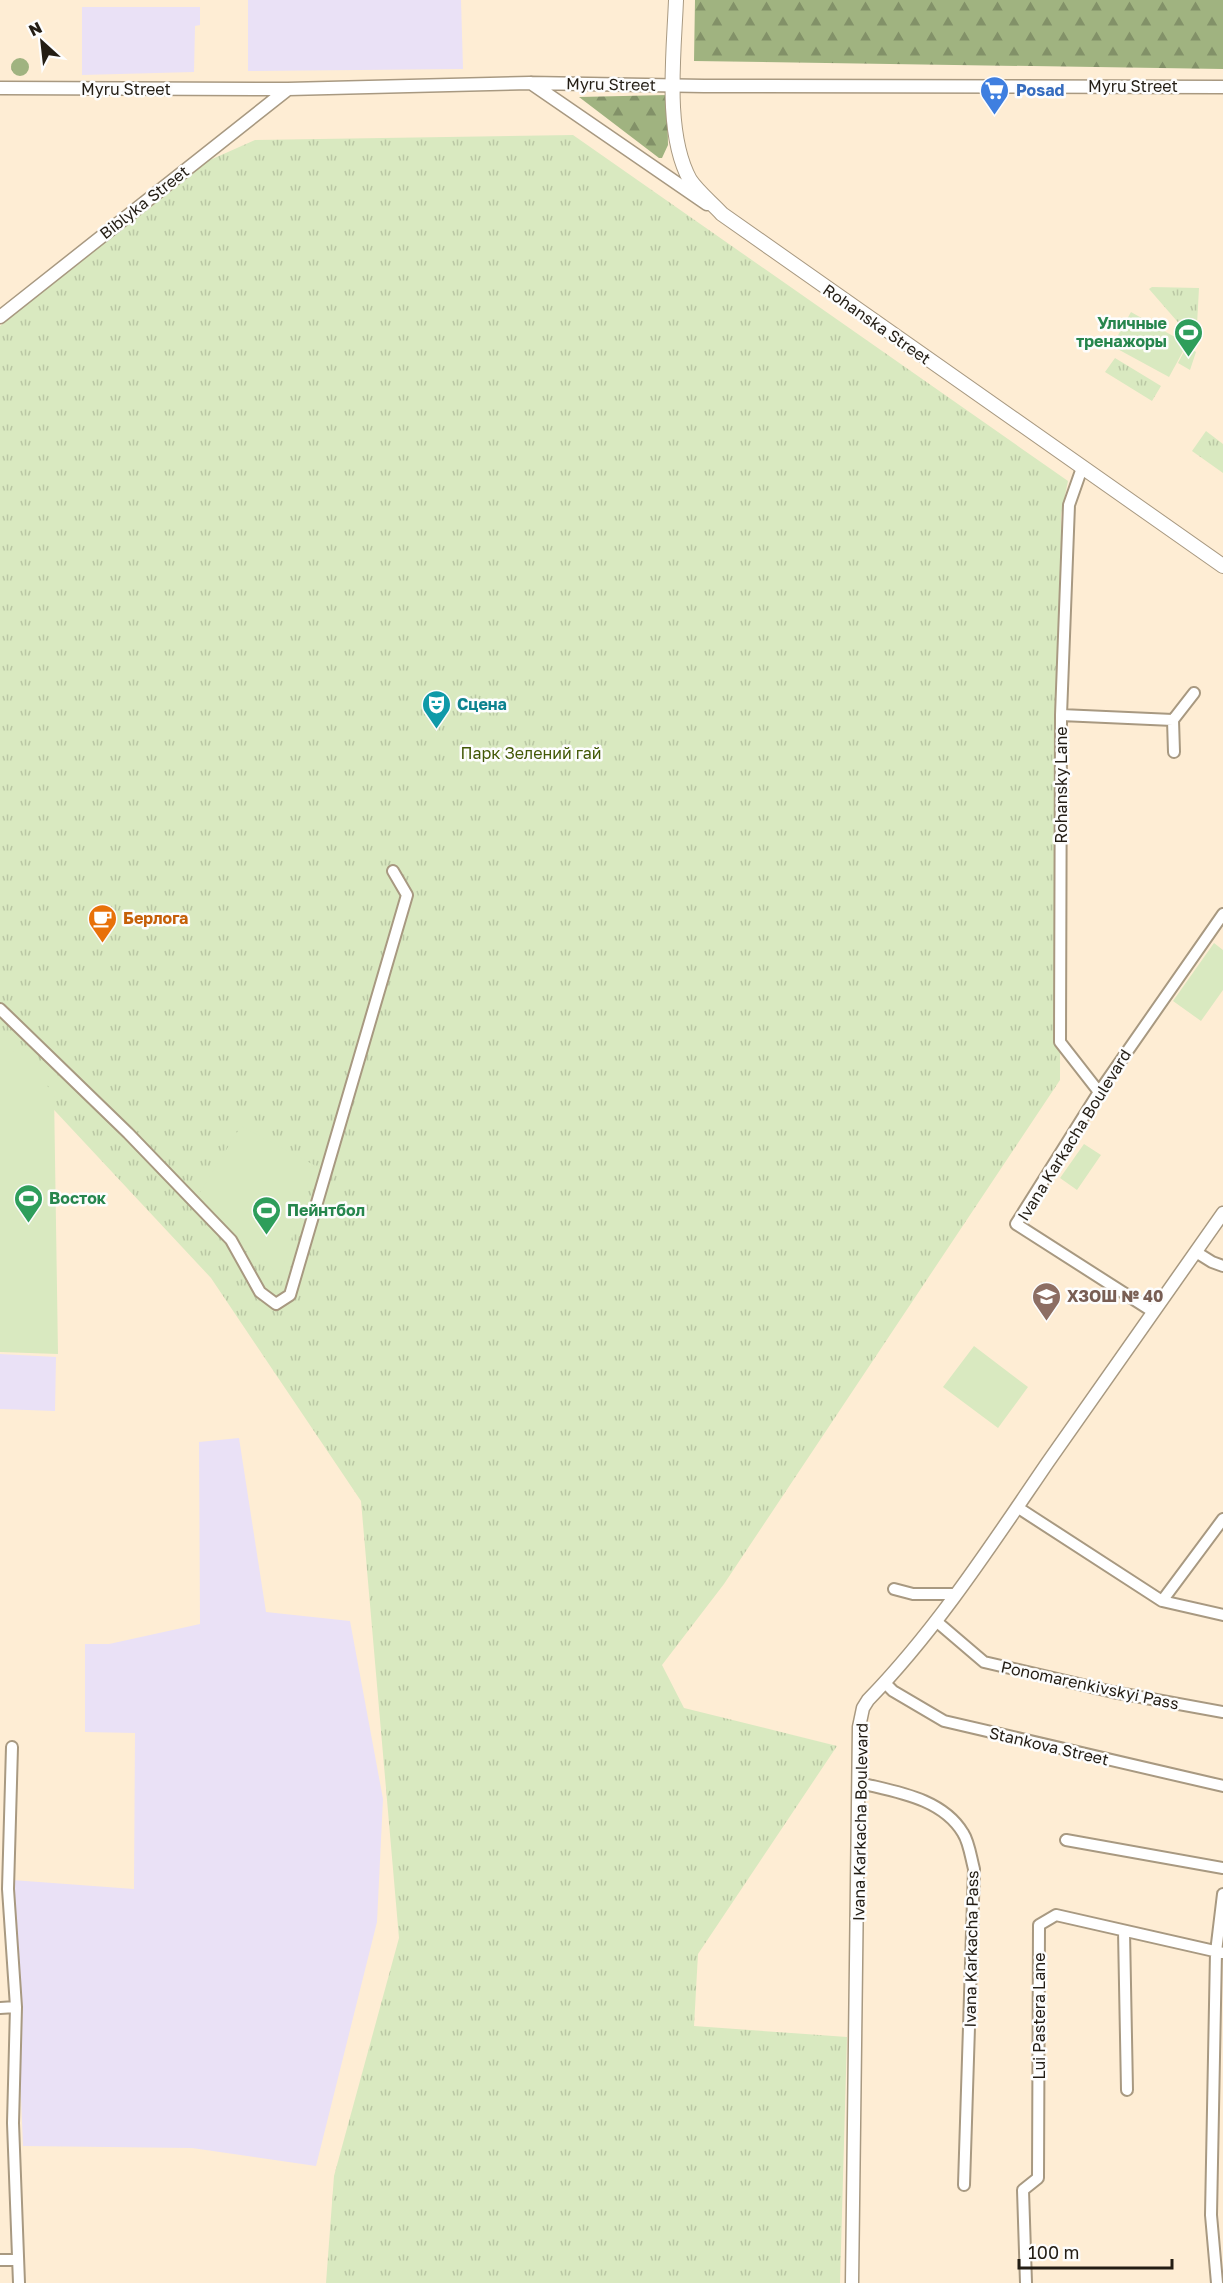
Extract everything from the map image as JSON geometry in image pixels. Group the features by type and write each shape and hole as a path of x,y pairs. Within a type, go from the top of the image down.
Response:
{"main road":[{"path":"676,0 672,86 681,162 692,182 722,214"},
{"name":"Rohanska Street","path":"722,214 1223,566"}],"street":[{"name":"Myru Street","path":"0,88 288,88 530,83 672,86 1223,87"},
{"name":"Rohanska Street","path":"530,83 722,214"},
{"name":"Biblyka Street","path":"0,317 288,88"},
{"name":"Rohansky Lane","path":"1082,468 1069,505 1061,715 1060,1042 1099,1092"},
{"path":"1174,752 1173,720 1194,693"},
{"path":"1061,715 1173,720"},
{"path":"0,1008 128,1133 231,1240 260,1292 276,1304 290,1295 407,895 393,871"},
{"name":"Ivana Karkacha Boulevard","path":"1152,1311 1016,1224 1099,1092 1223,914"},
{"name":"Ivana Karkacha Boulevard","path":"852,2283 859,1727 863,1708 936,1621 1152,1311 1223,1214"},
{"path":"1196,1252 1223,1266"},
{"path":"1017,1507 1162,1601 1223,1615"},
{"path":"1162,1601 1223,1519"},
{"path":"894,1589 913,1594 955,1594"},
{"name":"Ponomarenkivskyi Pass","path":"936,1621 984,1662 1113,1692 1223,1712"},
{"name":"Stankova Street","path":"885,1683 893,1692 944,1721 1223,1786"},
{"path":"12,1747 4,1889 16,2007 13,2123 19,2283"},
{"name":"Ivana Karkacha Pass","path":"860,1783 921,1799 947,1814 964,1833 975,1869 964,2185"},
{"path":"1066,1840 1223,1868"},
{"path":"1217,2283 1211,2214 1223,1894"},
{"name":"Lui Pastera Lane","path":"1026,2283 1023,2190 1038,2178 1039,1925 1056,1915 1219,1953"},
{"path":"1124,1931 1127,2090"},
{"path":"0,2007 16,2007"},
{"path":"0,2123 13,2123"},
{"path":"0,2260 18,2260"}],"shaded area":[{"path":"248,0 461,0 463,69 248,71"},
{"path":"82,7 200,7 200,25 195,26 194,72 82,75"},
{"path":"0,1354 56,1357 55,1411 0,1409"},
{"path":"239,1438 266,1612 350,1621 383,1799 377,1922 316,2166 192,2148 23,2146 12,1880 134,1889 135,1733 85,1732 85,1644 109,1644 200,1624 199,1442"}],"green space":[{"path":"695,0 1223,0 1223,69 694,61"},
{"path":"20,58 26,61 29,67 26,73 20,76 14,73 11,67 14,61"},
{"path":"667,95 668,145 662,158 579,97"},
{"name":"Парк Зелений гай","path":"573,135 1068,481 1061,515 1060,1080 724,1584 662,1665 684,1708 837,1746 698,1954 694,2026 847,2037 840,2283 326,2283 334,2176 399,1938 361,1501 211,1278 0,1052 0,326 201,164 255,140"},
{"path":"1152,287 1199,288 1196,343 1149,289"},
{"path":"1131,312 1187,344 1169,377 1112,346"},
{"name":"Уличные тренажоры","path":"1187,346 1196,352 1190,370 1178,363"},
{"path":"1115,358 1161,386 1152,401 1105,372"},
{"path":"1206,431 1223,444 1223,473 1192,451"},
{"path":"1214,943 1223,950 1223,990 1201,1021 1173,1001"},
{"name":"Восток","path":"0,1037 54,1093 58,1354 0,1352"},
{"name":"Пейнтбол","path":"241,1126 314,1165 280,1276 199,1194"},
{"path":"1084,1144 1101,1155 1077,1190 1060,1178"},
{"path":"974,1346 1028,1387 998,1428 943,1387"}],"place":[{"name":"Posad","path":"995,116"},
{"name":"Уличные тренажоры","path":"1188,358"},
{"name":"Сцена","path":"436,730"},
{"name":"Берлога","path":"102,944"},
{"name":"Восток","path":"28,1224"},
{"name":"Пейнтбол","path":"266,1236"},
{"name":"ХЗОШ № 40","path":"1046,1322"}]}
